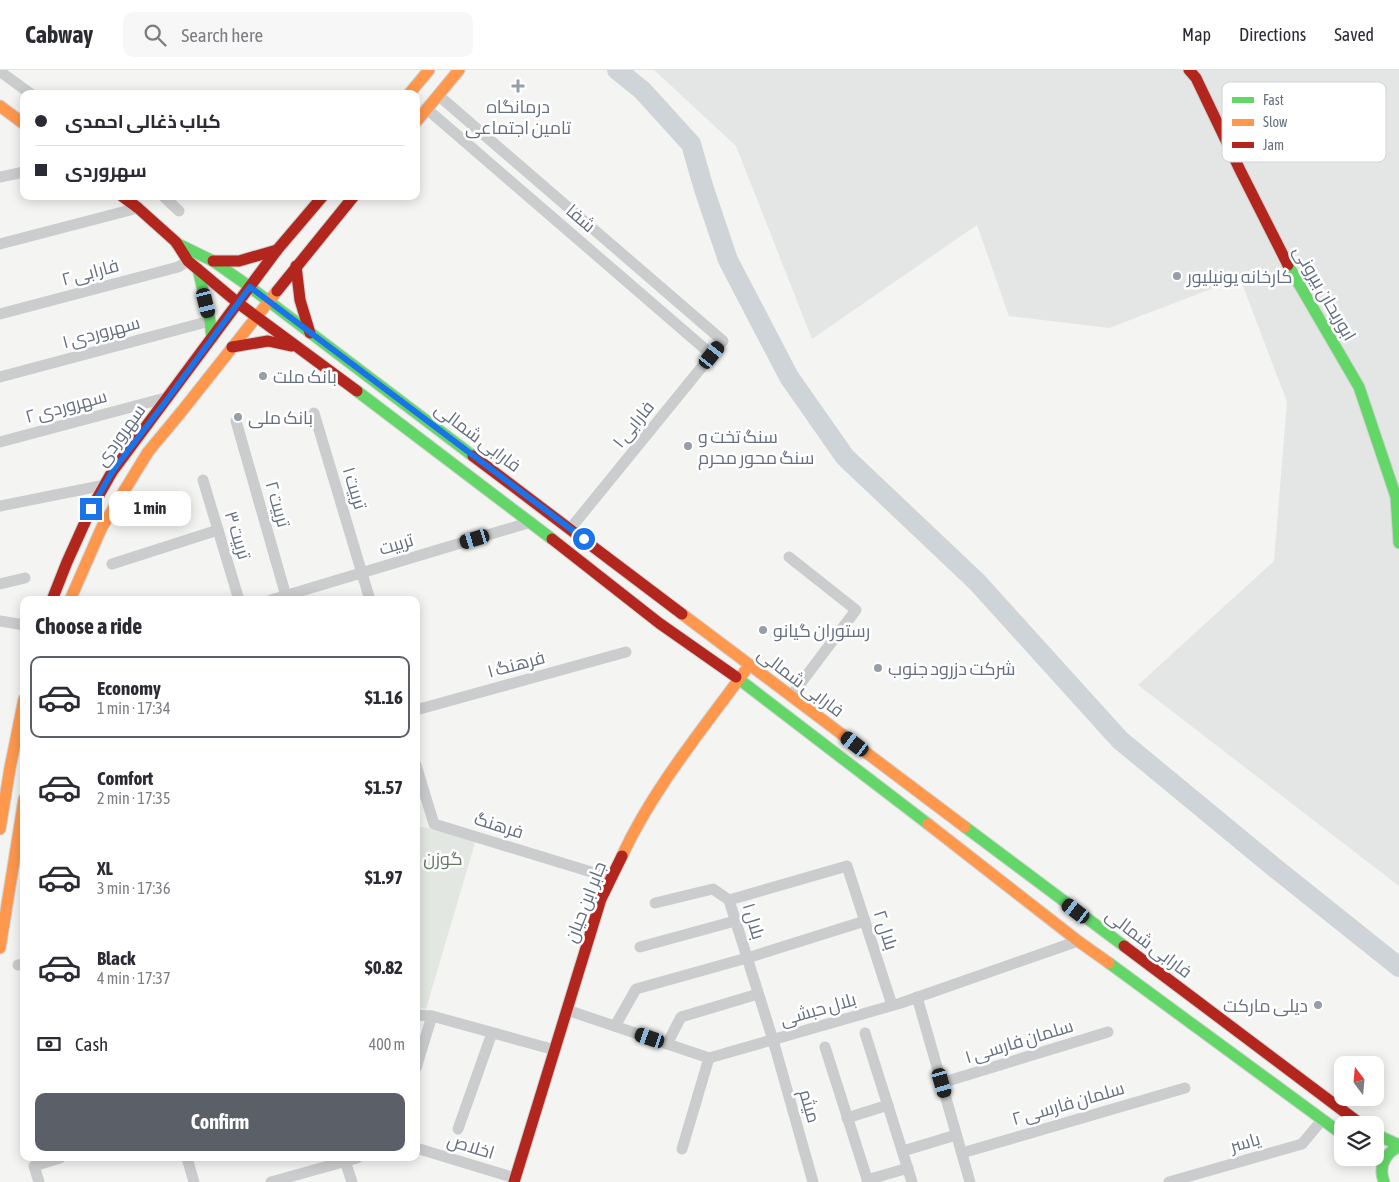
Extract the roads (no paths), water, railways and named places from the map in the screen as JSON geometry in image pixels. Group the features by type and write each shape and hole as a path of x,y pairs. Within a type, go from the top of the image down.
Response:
{"street":[{"path":"412,90 429,70"},
{"path":"420,117 460,70"},
{"name":"ابوریحان بیرونی","path":"1189,70 1196,78 1222,131"},
{"path":"2,73 25,90"},
{"name":"شفا","path":"438,95 723,341"},
{"path":"0,106 20,121"},
{"name":"شفا","path":"427,109 712,355"},
{"path":"447,126 458,112"},
{"name":"ابوریحان بیرونی","path":"1237,162 1292,273 1359,387 1396,497 1399,543"},
{"path":"0,177 20,173"},
{"path":"533,200 544,187"},
{"path":"127,200 176,242 213,261 250,287"},
{"path":"167,200 179,211"},
{"name":"سهروردی","path":"54,596 87,518 112,472 277,250 320,200"},
{"name":"سهروردی","path":"72,596 102,527 148,452 351,200"},
{"path":"0,244 138,208"},
{"path":"176,242 188,261 238,303"},
{"path":"213,261 239,261 277,250"},
{"name":"فارابی ۲","path":"0,314 178,267 188,261"},
{"path":"296,266 300,300 310,333"},
{"path":"198,268 212,338"},
{"name":"فارابی شمالی","path":"250,287 1350,1116"},
{"name":"فارابی شمالی","path":"238,303 531,522 659,623 739,679 859,770 1078,942 1334,1128"},
{"name":"سهروردی ۱","path":"0,377 210,321"},
{"path":"232,347 268,340 299,348"},
{"name":"فارابی ۱","path":"570,528 723,341"},
{"path":"310,355 308,351 310,346 313,343 322,342"},
{"name":"سهروردی ۲","path":"0,442 169,397"},
{"name":"تربیت ۱","path":"314,413 362,573"},
{"name":"تربیت ۲","path":"236,421 286,596"},
{"name":"تربیت ۳","path":"203,480 238,596"},
{"path":"0,506 105,485"},
{"name":"تربیت","path":"286,596 531,522"},
{"path":"112,564 218,530"},
{"path":"789,557 856,610 791,696"},
{"path":"362,573 369,596"},
{"path":"0,584 25,578"},
{"path":"0,621 20,624"},
{"name":"فرهنگ ۱","path":"420,709 626,652"},
{"name":"جابر ابن حیان","path":"515,1180 601,899 633,832 677,764 750,664"},
{"path":"0,829 20,719"},
{"name":"فرهنگ","path":"420,778 434,824 611,878"},
{"path":"0,948 18,866 20,844"},
{"name":"بلال ۱","path":"773,1040 728,900 847,866"},
{"name":"بلال ۲","path":"847,866 892,1006"},
{"path":"654,903 714,889 728,900"},
{"path":"640,947 735,921"},
{"path":"615,1026 636,989 747,958 865,921"},
{"name":"بلال حبشی","path":"709,1058 892,1006 1078,942"},
{"path":"667,1044 681,1017 758,994"},
{"path":"917,997 970,1182"},
{"path":"567,1010 709,1058 682,1149"},
{"path":"420,1015 432,1016 555,1050"},
{"path":"420,1055 432,1016"},
{"path":"458,1129 492,1032"},
{"name":"سلمان فارسی ۱","path":"942,1083 1108,1032"},
{"path":"866,1033 912,1182"},
{"name":"میثم","path":"773,1040 813,1182"},
{"path":"825,1047 868,1181 908,1168"},
{"name":"سلمان فارسی ۲","path":"962,1153 1185,1088"},
{"path":"847,1118 888,1105"},
{"name":"یاسر","path":"1168,1182 1302,1144 1322,1120"},
{"path":"903,1151 956,1135"},
{"path":"1384,1138 1399,1146"},
{"path":"1382,1177 1383,1160 1392,1149 1399,1146"},
{"name":"اخلاص","path":"420,1149 515,1180"},
{"path":"39,1182 34,1166 50,1161"},
{"path":"188,1161 194,1182"},
{"path":"271,1182 345,1161 352,1182"},
{"path":"1376,1166 1382,1177"}],"waterway":[{"path":"617,70 642,90 691,144 728,260 789,377 845,457 977,582 1120,740 1399,967"}],"place":[{"name":"درمانگاه تامین اجتماعی","path":"518,86"},
{"name":"کارخانه یونیلیور","path":"1177,276"},
{"name":"بانک ملت","path":"263,376"},
{"name":"بانک ملی","path":"238,417"},
{"name":"سنگ تخت و سنگ محور محرم","path":"688,446"},
{"name":"رستوران گیانو","path":"763,630"},
{"name":"شرکت دزرود جنوب","path":"878,668"},
{"name":"دیلی مارکت","path":"1318,1005"}],"park label":[{"name":"گوزن","path":"443,858"}]}
